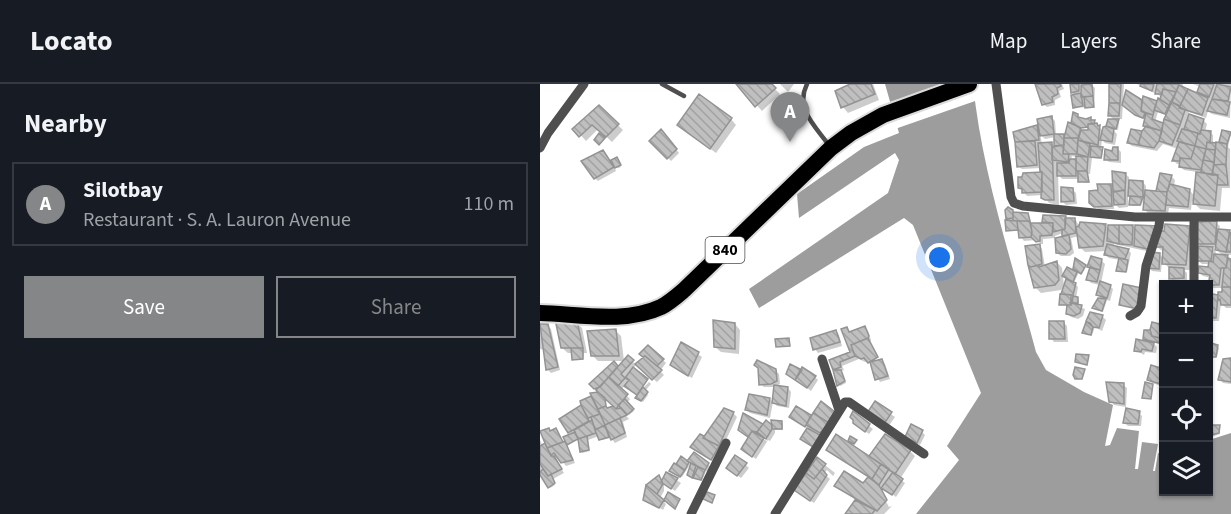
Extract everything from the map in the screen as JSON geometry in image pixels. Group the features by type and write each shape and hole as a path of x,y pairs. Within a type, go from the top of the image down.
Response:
{"highway":[{"name":"840","path":"540,313 637,315 662,306 684,290 831,148 851,133 883,115 969,84"}],"street":[{"path":"540,148 548,133 584,84"},
{"path":"996,84 1011,197 1014,203 1023,206 1135,217 1231,216"},
{"path":"1130,316 1141,306 1146,267 1160,217"},
{"path":"1194,217 1194,280"},
{"path":"822,359 839,410"},
{"path":"775,514 843,403 849,402 924,454"},
{"path":"691,514 726,443"}],"lane":[{"path":"662,84 684,96"},
{"path":"807,84 801,95 804,109 831,148"}],"shaded area":[{"path":"885,84 973,84 983,151 999,219 1036,352 1046,370 1084,392 1113,405 1105,446 1110,445 1117,428 1139,431 1135,469 1138,469 1142,442 1158,444 1153,471 1155,471 1159,453 1159,496 1213,496 1213,439 1231,433 1231,514 916,514 959,460 947,446 981,393 913,225 904,218 759,308 749,289 888,193 899,160 895,153 799,218 797,194 864,147 899,133"}],"pier":[{"path":"976,84 978,100 895,129 888,105"}],"building":[{"path":"736,84 772,84 776,88 755,107"},
{"path":"850,84 871,84 875,94 841,108 835,91"},
{"path":"1035,84 1060,84 1061,86 1057,88 1058,94 1052,97 1053,102 1042,105"},
{"path":"1070,84 1079,84 1079,91 1071,93"},
{"path":"1092,84 1093,96 1081,97 1081,85"},
{"path":"1109,84 1121,84 1120,103 1109,103"},
{"path":"1141,84 1154,84 1152,91 1140,86"},
{"path":"1157,84 1179,84 1176,92 1163,89 1162,94 1155,94"},
{"path":"1200,84 1214,84 1209,97 1197,92"},
{"path":"1217,84 1231,87 1228,101 1212,99"},
{"path":"1179,85 1188,89 1180,106 1172,102"},
{"path":"1163,89 1176,92 1169,105 1160,99"},
{"path":"1188,89 1208,98 1202,115 1179,108"},
{"path":"1126,90 1142,100 1141,111 1145,113 1143,118 1122,105"},
{"path":"1081,93 1083,106 1073,108 1071,95"},
{"path":"699,94 732,118 710,149 677,125"},
{"path":"1093,96 1094,107 1085,108 1084,97"},
{"path":"1143,96 1157,101 1153,115 1141,111"},
{"path":"1158,98 1169,105 1165,114 1154,110"},
{"path":"1212,99 1230,102 1227,115 1207,111"},
{"path":"1172,102 1185,110 1180,125 1164,119"},
{"path":"1109,103 1120,103 1119,116 1108,116"},
{"path":"599,105 619,124 606,137 592,125 579,137 572,129"},
{"path":"1073,112 1078,114 1078,117 1086,119 1091,117 1091,120 1095,120 1094,124 1081,128 1071,123"},
{"path":"1146,113 1153,115 1152,119 1163,123 1162,131 1143,126"},
{"path":"1189,114 1204,119 1200,134 1184,129"},
{"path":"1052,116 1054,134 1040,136 1037,119"},
{"path":"1108,119 1119,119 1116,129 1106,126"},
{"path":"1164,119 1180,125 1172,145 1159,141"},
{"path":"1068,122 1081,128 1078,138 1064,138"},
{"path":"1097,123 1098,126 1100,125 1098,145 1078,140 1081,130 1088,130 1088,124"},
{"path":"1037,125 1039,140 1015,142 1013,132"},
{"path":"1146,126 1162,131 1154,148 1138,145"},
{"path":"1103,127 1114,129 1112,142 1100,140"},
{"path":"661,129 677,149 667,159 649,141"},
{"path":"1131,129 1142,131 1138,145 1127,143"},
{"path":"1182,129 1198,133 1195,146 1177,141"},
{"path":"1201,130 1211,131 1210,143 1207,142 1206,149 1195,146"},
{"path":"1222,130 1231,132 1227,144 1219,142"},
{"path":"599,133 605,138 599,145 594,140"},
{"path":"1054,134 1064,134 1064,145 1054,146"},
{"path":"1064,138 1078,138 1077,154 1063,154"},
{"path":"1078,140 1090,144 1088,157 1077,154"},
{"path":"1035,141 1037,165 1017,167 1015,142"},
{"path":"1052,142 1054,200 1045,200 1041,198 1042,172 1040,172 1038,143"},
{"path":"1179,142 1195,146 1191,159 1180,158 1180,161 1172,161"},
{"path":"1207,142 1216,143 1215,150 1206,149"},
{"path":"1216,142 1227,144 1226,164 1214,165"},
{"path":"1064,145 1063,154 1069,154 1068,162 1052,160 1052,147"},
{"path":"1091,146 1103,147 1101,158 1090,157"},
{"path":"1195,146 1206,149 1201,170 1179,167 1180,158 1191,159"},
{"path":"1113,147 1118,147 1118,160 1104,160 1105,149 1112,151"},
{"path":"1206,149 1215,150 1214,162 1203,160"},
{"path":"603,150 614,167 594,179 581,161"},
{"path":"1076,156 1088,157 1087,171 1076,171"},
{"path":"617,157 621,165 615,168 611,160"},
{"path":"1070,159 1076,159 1076,176 1057,176 1057,163 1069,163"},
{"path":"1203,160 1214,162 1212,175 1201,172"},
{"path":"1226,164 1228,185 1217,185 1218,175 1212,175 1214,165"},
{"path":"1078,171 1087,171 1089,182 1078,182"},
{"path":"1112,171 1126,173 1125,190 1113,192"},
{"path":"1042,172 1042,192 1022,193 1022,189 1018,188 1018,177 1022,177 1023,173"},
{"path":"1196,172 1218,175 1215,206 1193,204"},
{"path":"1160,173 1172,175 1167,192 1156,191"},
{"path":"1129,180 1143,181 1143,197 1128,196"},
{"path":"1097,184 1111,184 1112,206 1094,207 1089,203 1089,191 1098,190"},
{"path":"1170,184 1190,189 1188,207 1166,205"},
{"path":"1061,187 1073,188 1074,201 1061,202"},
{"path":"1125,190 1125,204 1114,205 1113,192"},
{"path":"1145,190 1167,192 1165,211 1143,210"},
{"path":"1130,196 1143,197 1140,205 1129,205"},
{"path":"1008,207 1013,210 1013,218 1006,219 1005,210"},
{"path":"1013,212 1028,213 1030,221 1013,221"},
{"path":"1043,215 1066,216 1065,229 1053,232 1053,223 1042,222"},
{"path":"1065,218 1075,218 1076,233 1062,236 1062,230 1065,229"},
{"path":"1005,220 1017,221 1018,230 1006,231"},
{"path":"1017,221 1030,221 1031,237 1019,238"},
{"path":"1217,221 1215,244 1196,244 1198,222"},
{"path":"1080,222 1106,224 1103,246 1079,248 1076,227"},
{"path":"1030,223 1053,223 1052,235 1040,236 1040,241 1036,242 1031,237"},
{"path":"1165,224 1190,226 1186,265 1162,264 1163,247 1155,247 1158,231 1164,231"},
{"path":"1108,225 1119,225 1119,244 1107,241"},
{"path":"1119,225 1133,225 1132,245 1119,244"},
{"path":"1135,225 1159,226 1152,250 1134,246"},
{"path":"1218,229 1230,230 1226,252 1215,250"},
{"path":"1230,232 1231,252 1226,252"},
{"path":"1069,235 1071,249 1066,254 1056,253 1055,238"},
{"path":"1040,244 1042,264 1031,267 1028,265 1025,246"},
{"path":"1107,244 1129,249 1125,259 1104,255"},
{"path":"1198,246 1213,247 1211,261 1197,261"},
{"path":"1150,252 1160,253 1159,269 1147,268"},
{"path":"1214,254 1228,255 1226,268 1221,268 1219,285 1213,285 1213,280 1209,280 1210,275 1198,273 1199,266 1208,267 1209,261 1213,262"},
{"path":"1091,256 1102,259 1100,270 1087,267"},
{"path":"1075,258 1086,265 1081,274 1073,269"},
{"path":"1119,258 1128,260 1126,272 1116,271"},
{"path":"1228,258 1231,259 1231,287 1222,287 1224,268 1226,268"},
{"path":"1057,261 1059,280 1055,285 1034,288 1028,265 1031,267 1039,265 1039,267"},
{"path":"1067,267 1077,272 1073,282 1062,276"},
{"path":"1090,267 1100,270 1097,282 1086,280"},
{"path":"1169,267 1184,268 1184,278 1169,279"},
{"path":"1066,279 1076,283 1073,295 1061,294"},
{"path":"1100,281 1111,285 1107,298 1096,295"},
{"path":"1123,284 1142,288 1138,309 1119,305"},
{"path":"1222,287 1231,287 1231,305 1221,305 1220,299 1218,300 1218,292 1222,292"},
{"path":"1060,294 1071,295 1071,305 1059,305"},
{"path":"1213,294 1218,295 1216,318 1213,318"},
{"path":"1073,296 1078,297 1078,303 1072,303"},
{"path":"1098,298 1106,299 1102,311 1092,308"},
{"path":"1070,303 1082,305 1080,313 1074,316 1066,314 1067,305 1071,305"},
{"path":"1090,312 1103,315 1099,328 1093,327 1086,321"},
{"path":"555,319 577,321 583,348 561,348"},
{"path":"713,320 735,323 735,349 714,347"},
{"path":"1049,321 1064,321 1065,339 1049,339"},
{"path":"1086,322 1093,327 1091,335 1082,333"},
{"path":"1152,322 1159,324 1159,338 1152,336 1150,330"},
{"path":"540,324 548,324 558,367 546,370"},
{"path":"865,326 868,338 851,345 855,356 840,362 841,367 833,370 829,360 850,352 841,329 847,327 849,332"},
{"path":"616,329 619,356 591,356 587,331"},
{"path":"836,330 840,342 813,350 810,338"},
{"path":"1144,330 1150,330 1152,336 1159,338 1159,343 1143,339"},
{"path":"789,338 790,346 776,347 775,339"},
{"path":"868,338 878,357 868,363 864,358 855,356 851,345"},
{"path":"1136,339 1154,343 1152,351 1142,349 1141,352 1134,351"},
{"path":"681,342 699,352 688,376 670,365"},
{"path":"1213,344 1218,345 1216,357 1213,357"},
{"path":"648,345 664,359 657,366 639,354"},
{"path":"571,348 583,348 583,359 572,360"},
{"path":"1076,354 1089,355 1087,365 1075,362"},
{"path":"628,355 634,360 621,374 625,378 618,386 609,377"},
{"path":"645,356 662,370 652,380 635,364"},
{"path":"1231,358 1231,382 1218,380 1223,359"},
{"path":"882,359 888,376 875,380 870,362"},
{"path":"757,360 776,369 777,381 759,385 758,368 754,365"},
{"path":"614,361 618,366 600,387 594,389 589,384"},
{"path":"790,364 802,370 795,380 786,374"},
{"path":"1151,365 1159,367 1159,384 1147,380"},
{"path":"633,367 648,379 637,395 624,386 629,380 625,378"},
{"path":"802,367 816,376 807,388 795,380"},
{"path":"1075,367 1085,369 1082,379 1075,379 1073,375"},
{"path":"833,370 841,370 845,381 837,386"},
{"path":"609,377 628,394 616,409 596,390"},
{"path":"1106,382 1124,383 1124,404 1109,402"},
{"path":"1145,382 1153,384 1151,399 1142,398"},
{"path":"774,385 788,387 786,406 772,403"},
{"path":"643,387 648,392 641,401 635,398"},
{"path":"598,392 605,398 606,406 598,409 590,393"},
{"path":"749,394 770,398 767,415 745,410"},
{"path":"591,396 600,414 588,418 580,401"},
{"path":"625,399 634,409 627,415 618,405"},
{"path":"821,401 835,412 829,423 813,413"},
{"path":"875,401 892,412 884,424 867,413"},
{"path":"581,405 589,421 568,433 559,419"},
{"path":"606,406 607,408 613,406 616,409 621,408 627,415 605,425 598,409"},
{"path":"796,406 811,415 805,427 789,417"},
{"path":"724,408 734,412 719,446 703,438"},
{"path":"1126,408 1140,411 1138,424 1123,423"},
{"path":"853,411 870,424 865,432 853,423 850,417"},
{"path":"743,413 763,424 757,432 752,431 748,437 738,430"},
{"path":"813,413 829,423 820,433 806,425"},
{"path":"600,414 605,425 595,430 591,417"},
{"path":"620,418 625,433 611,440 605,425"},
{"path":"592,420 596,433 578,439 574,430"},
{"path":"766,420 772,425 772,429 766,439 757,432"},
{"path":"771,420 782,421 782,429 772,429"},
{"path":"911,424 923,430 917,443 905,437"},
{"path":"605,425 609,437 599,440 595,430"},
{"path":"1213,425 1220,425 1219,433 1213,435"},
{"path":"549,428 550,431 556,428 563,442 547,448 540,431"},
{"path":"807,428 820,435 813,447 800,439"},
{"path":"752,431 764,438 752,457 741,449"},
{"path":"575,432 578,439 567,445 563,437"},
{"path":"700,434 719,446 711,460 690,447"},
{"path":"836,434 881,464 872,479 826,450"},
{"path":"885,434 911,450 895,474 869,456"},
{"path":"587,436 589,450 580,452 578,439"},
{"path":"850,436 857,440 854,444 848,441"},
{"path":"565,441 573,460 561,463 554,453 551,455 547,448"},
{"path":"545,443 551,456 554,456 562,469 548,476 540,464 540,446"},
{"path":"694,452 709,463 705,470 687,461"},
{"path":"735,455 747,463 737,476 726,468"},
{"path":"681,456 689,462 685,470 676,464"},
{"path":"817,457 826,464 814,479 806,473"},
{"path":"674,463 685,470 680,477 669,471"},
{"path":"691,463 696,466 692,478 687,475"},
{"path":"881,464 889,469 879,485 872,479"},
{"path":"698,467 705,470 701,480 693,478"},
{"path":"543,469 548,476 551,474 555,483 548,488 540,475"},
{"path":"822,469 827,475 810,501 794,490 806,473 814,479"},
{"path":"844,471 863,483 868,477 879,485 887,500 877,511 834,486"},
{"path":"666,472 678,478 671,489 661,482"},
{"path":"893,472 903,479 892,495 881,488"},
{"path":"659,475 663,484 657,494 646,485"},
{"path":"646,485 664,500 659,508 643,500"},
{"path":"668,492 680,499 675,509 664,500"},
{"path":"707,492 715,495 712,503 703,499"},
{"path":"855,500 875,510 872,514 845,514"}],"place":[{"name":"Silotbay","path":"790,142"}]}
